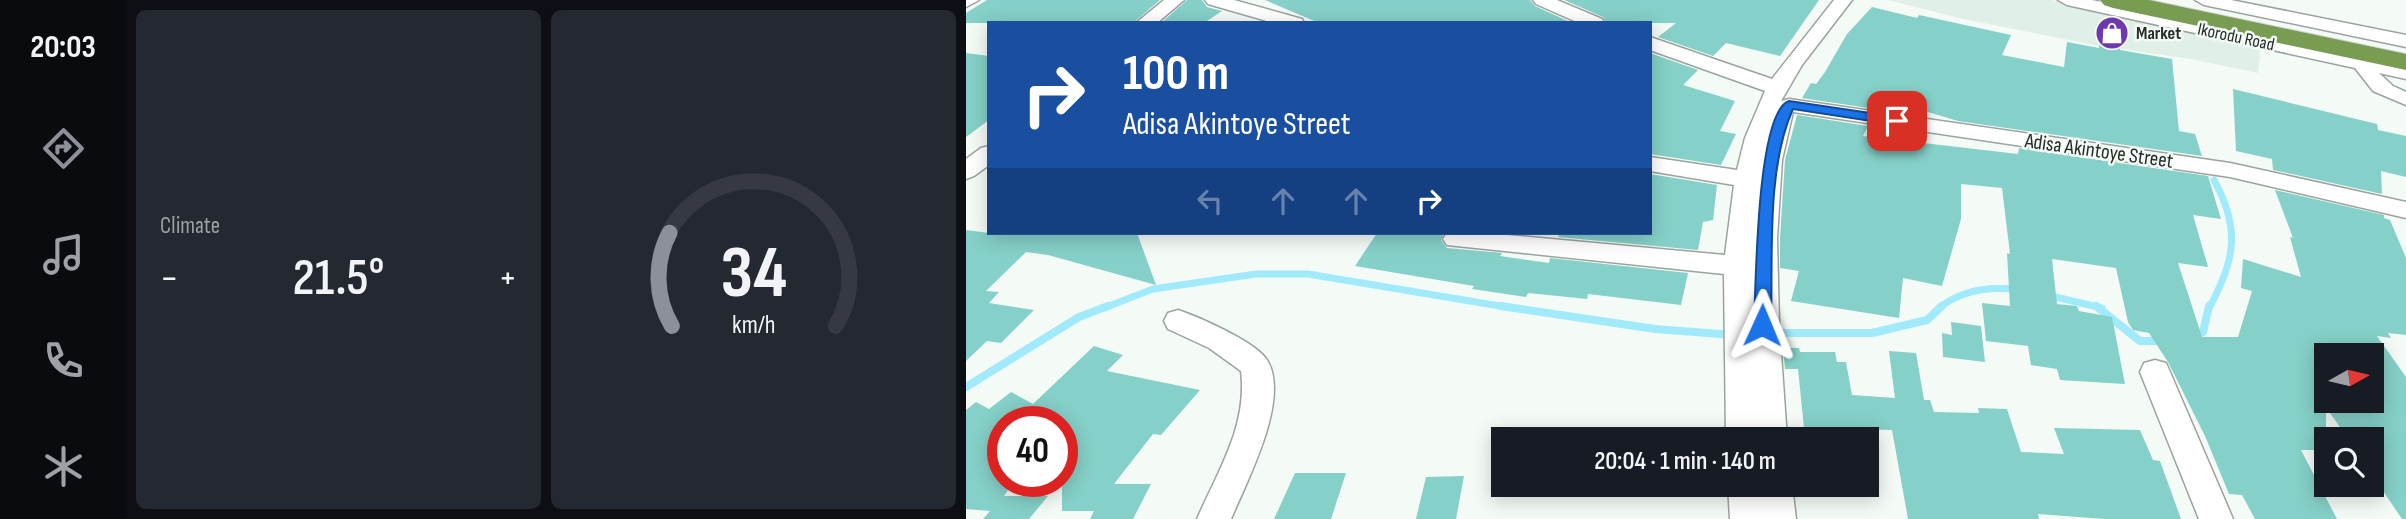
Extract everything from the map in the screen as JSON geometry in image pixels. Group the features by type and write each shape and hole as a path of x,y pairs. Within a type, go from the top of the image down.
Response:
{"highway":[{"name":"Ikorodu Road","path":"2113,0 2406,62"},
{"name":"Ikorodu Road","path":"2170,0 2406,50"}],"street":[{"path":"1148,21 1175,0"},
{"path":"1214,0 1288,21"},
{"path":"1542,0 1590,21"},
{"path":"1769,427 1753,371 1750,325 1739,266 1747,178 1758,130 1783,96 1843,0"},
{"path":"1750,325 1768,181 1783,96 1814,65 1861,0"},
{"name":"Ikorodu Road","path":"2067,0 2406,71"},
{"path":"2087,0 2406,71"},
{"name":"Ikorodu Road","path":"2204,0 2406,41"},
{"name":"Adisa Akintoye Street","path":"1652,44 1783,96 2230,170 2406,210"},
{"path":"2363,64 2373,82 2386,92 2406,99"},
{"path":"966,171 987,155"},
{"path":"1652,164 1747,178"},
{"path":"1456,240 1739,266"},
{"path":"1178,321 1219,340 1255,365 1259,392 1252,432 1214,519"},
{"path":"1744,427 1753,371"},
{"path":"2155,372 2216,519"},
{"path":"1746,497 1747,519"},
{"path":"1776,497 1779,519"}],"shaded area":[{"name":"Market","path":"1888,0 2052,0 2261,48 2258,73 2191,59 2099,46 1963,19"}],"building":[{"path":"987,0 1160,0 1135,21 966,23 966,13"},
{"path":"1187,0 1202,0 1207,7 1222,11 1207,21 1163,21"},
{"path":"1265,0 1530,0 1535,6 1568,21 1314,21"},
{"path":"1564,0 1819,0 1780,56 1726,43 1713,56 1658,37 1676,23 1605,21 1603,17"},
{"path":"1872,7 2011,35 2002,55 2064,67 2067,42 2099,48 2100,31 2120,35 2120,50 2172,59 2179,131 2195,134 2202,156 1958,121 1881,98 1875,109 1802,98 1811,83 1816,84 1825,72 1847,34"},
{"path":"966,53 987,56 987,121 966,137"},
{"path":"1652,54 1698,70 1683,85 1735,101 1720,131 1736,134 1721,165 1652,154"},
{"path":"2233,89 2377,124 2378,130 2406,136 2406,177 2381,171 2382,194 2273,170 2272,159 2236,151"},
{"path":"1797,115 1868,126 1863,136 2018,154 2019,148 2208,176 2221,219 2193,215 2208,267 2178,263 2202,337 2238,337 2252,291 2241,288 2243,259 2301,277 2290,237 2293,238 2275,190 2384,215 2384,218 2390,220 2406,258 2406,335 2388,333 2391,338 2377,336 2382,343 2314,343 2314,413 2326,413 2326,427 2314,427 2314,450 2301,450 2314,475 2314,497 2326,497 2337,519 2255,519 2242,495 2229,494 2205,436 2168,362 2149,333 2133,330 2128,322 2116,268 2052,259 2057,304 2077,306 2079,311 2112,317 2125,384 2060,380 2057,369 2031,365 2028,346 1986,341 1982,303 2010,306 2007,253 2010,254 2002,188 1961,184 1961,219 1942,286 1903,278 1899,318 1791,301 1799,271 1780,268 1785,160"},
{"path":"1652,174 1717,185 1713,220 1703,222 1698,250 1558,237 1652,235"},
{"path":"966,230 987,233 987,235 1138,235 1156,285 1048,255 1026,252 986,291 999,292 989,303 1034,310 1001,343 987,341 966,361"},
{"path":"1376,235 1443,235 1441,240 1447,248 1502,253 1500,256 1549,263 1550,258 1688,273 1681,305 1588,294 1587,299 1528,293 1526,297 1355,266"},
{"path":"1951,322 1981,326 1985,362 1943,357 1942,333 1952,335"},
{"path":"1094,346 1123,355 1107,371 1200,390 1161,435 1153,434 1114,484 1151,484 1133,519 1090,519 1094,511 1062,511 1062,497 1078,497 1078,406 993,406 1011,392 1033,404"},
{"path":"2384,346 2406,377 2406,519 2402,519 2384,492 2384,427 2340,427 2330,413 2384,413"},
{"path":"1783,348 1799,348 1800,352 1835,352 1837,362 1846,362 1852,395 1895,398 1889,351 1916,353 1924,400 1930,400 1934,412 1979,413 1978,408 2007,409 2021,452 2064,454 2054,428 2140,430 2153,460 2160,461 2181,519 2105,519 2038,514 2039,519 1908,519 1892,430 1879,430 1879,427 1804,427 1798,369 1785,369"},
{"path":"976,402 987,408 987,497 1047,497 1029,519 983,519 990,511 966,509 966,410"},
{"path":"1295,473 1346,473 1331,519 1274,519"},
{"path":"1464,476 1456,519 1416,519 1426,477"}],"waterway":[{"path":"2209,308 2225,275 2231,245 2228,214 2214,180"},
{"path":"1104,308 1153,289 1256,274 1308,274 1512,308"},
{"path":"1942,306 1967,293 1997,289 2018,290"},
{"path":"2047,295 2097,307"},
{"path":"966,387 1079,317 1108,306"},
{"path":"1501,306 1655,329 1733,335"},
{"path":"1773,333 1872,333 1927,320 1942,306"},
{"path":"2193,336 2203,332 2209,306"},
{"path":"2097,307 2102,308"},
{"path":"2097,307 2140,341 2162,341"}],"place":[{"name":"Market","path":"2112,33"}],"route":[{"path":"1762,325 1768,181 1775,133 1789,105 1897,121"}]}
